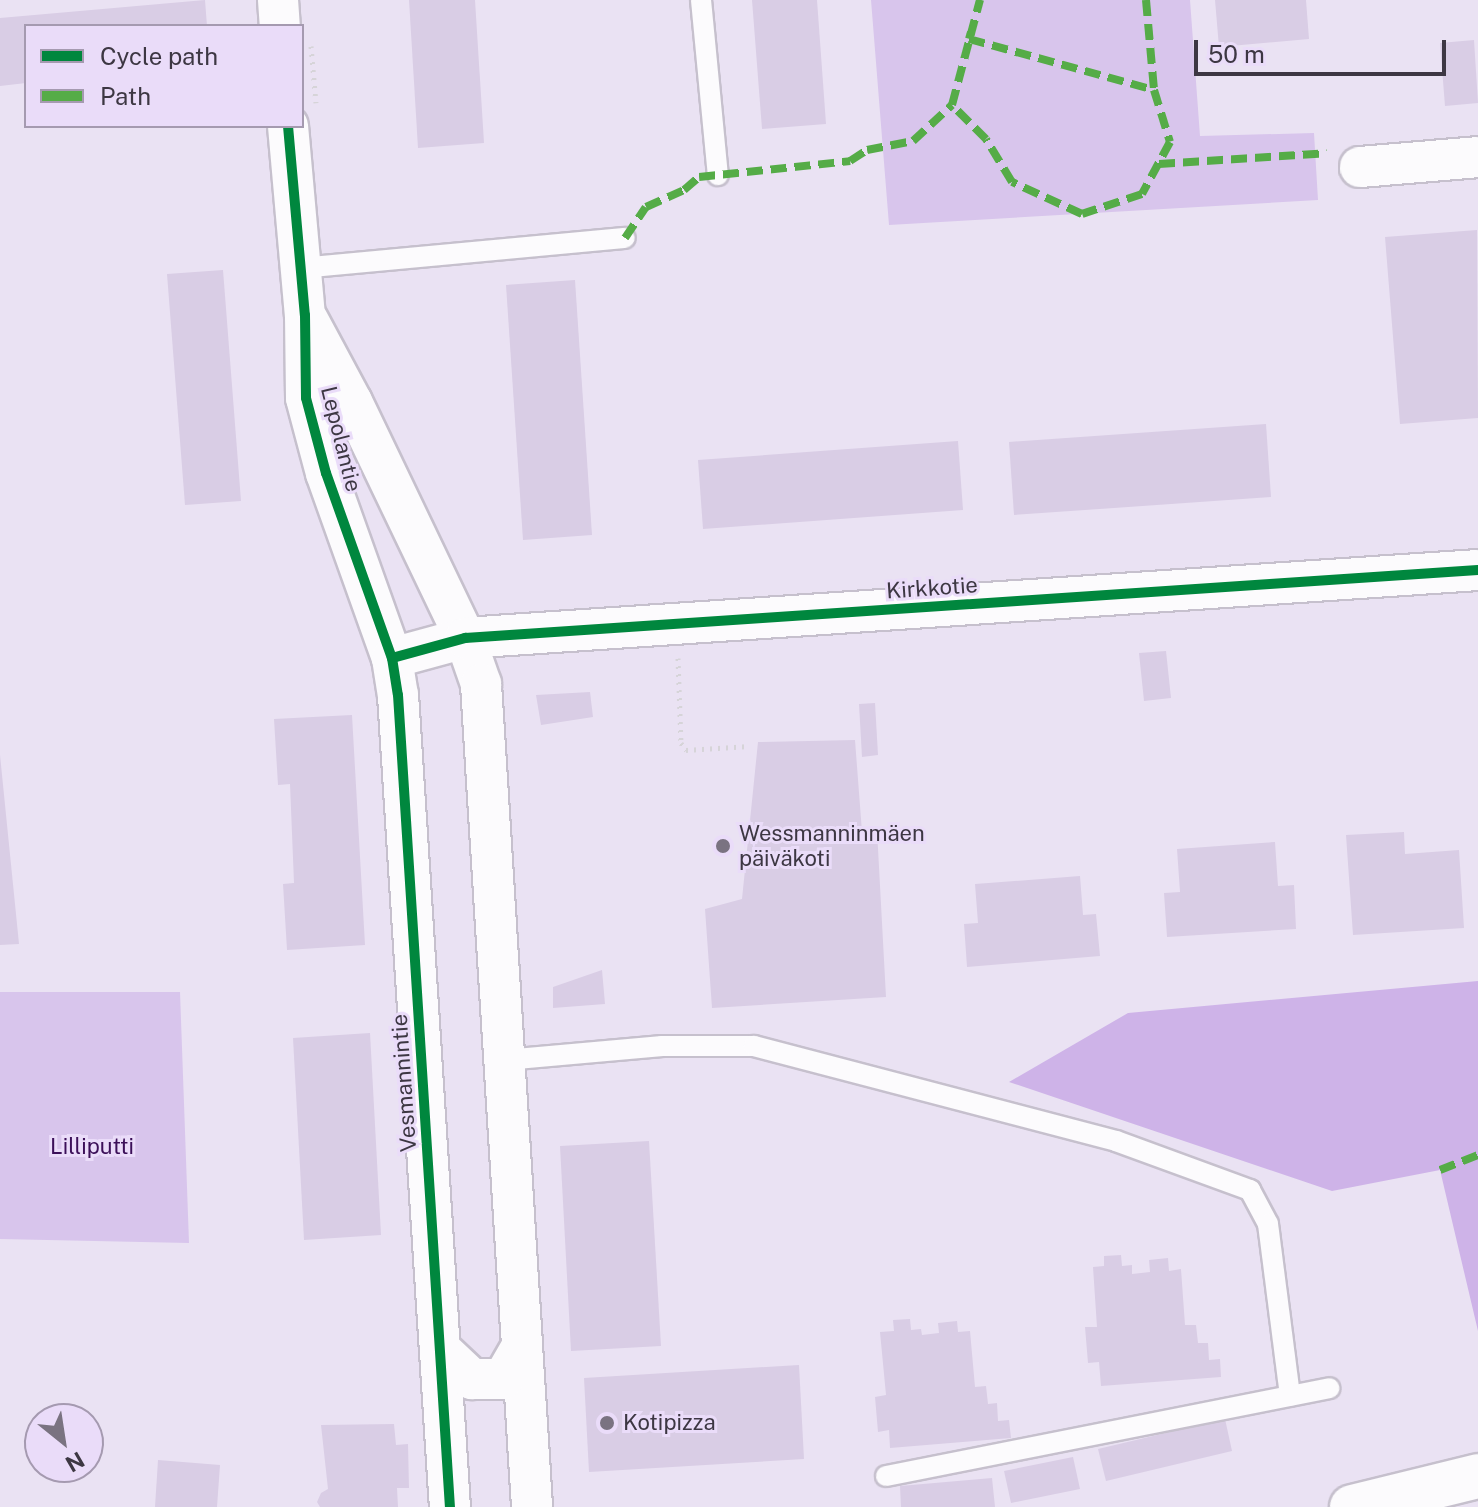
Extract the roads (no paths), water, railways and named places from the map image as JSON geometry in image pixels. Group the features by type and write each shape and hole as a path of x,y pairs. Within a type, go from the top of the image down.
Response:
{"main road":[{"path":"1352,1507 1478,1476"}],"street":[{"path":"278,0 280,24"},
{"name":"Lepolantie","path":"288,128 305,315 306,398 326,473 392,658"},
{"path":"1360,167 1478,157"},
{"name":"Lepolantie","path":"305,315 352,402 465,638"},
{"name":"Kirkkotie","path":"392,658 465,638 1478,570"},
{"path":"465,638 481,684 532,1507"},
{"name":"Vesmannintie","path":"392,658 399,711 443,1352 450,1507"},
{"path":"443,1352 472,1379 503,1379 522,1346"}],"lane":[{"path":"701,0 718,175"},
{"path":"300,268 625,238"},
{"path":"505,1060 662,1046 754,1046 1116,1141 1250,1190 1268,1224 1290,1396"},
{"path":"886,1476 1329,1388"}],"place":[{"name":"Wessmanninmäen päiväkoti","path":"723,846"},
{"name":"Kotipizza","path":"607,1423"}],"park label":[{"name":"Lilliputti","path":"92,1147"}]}
